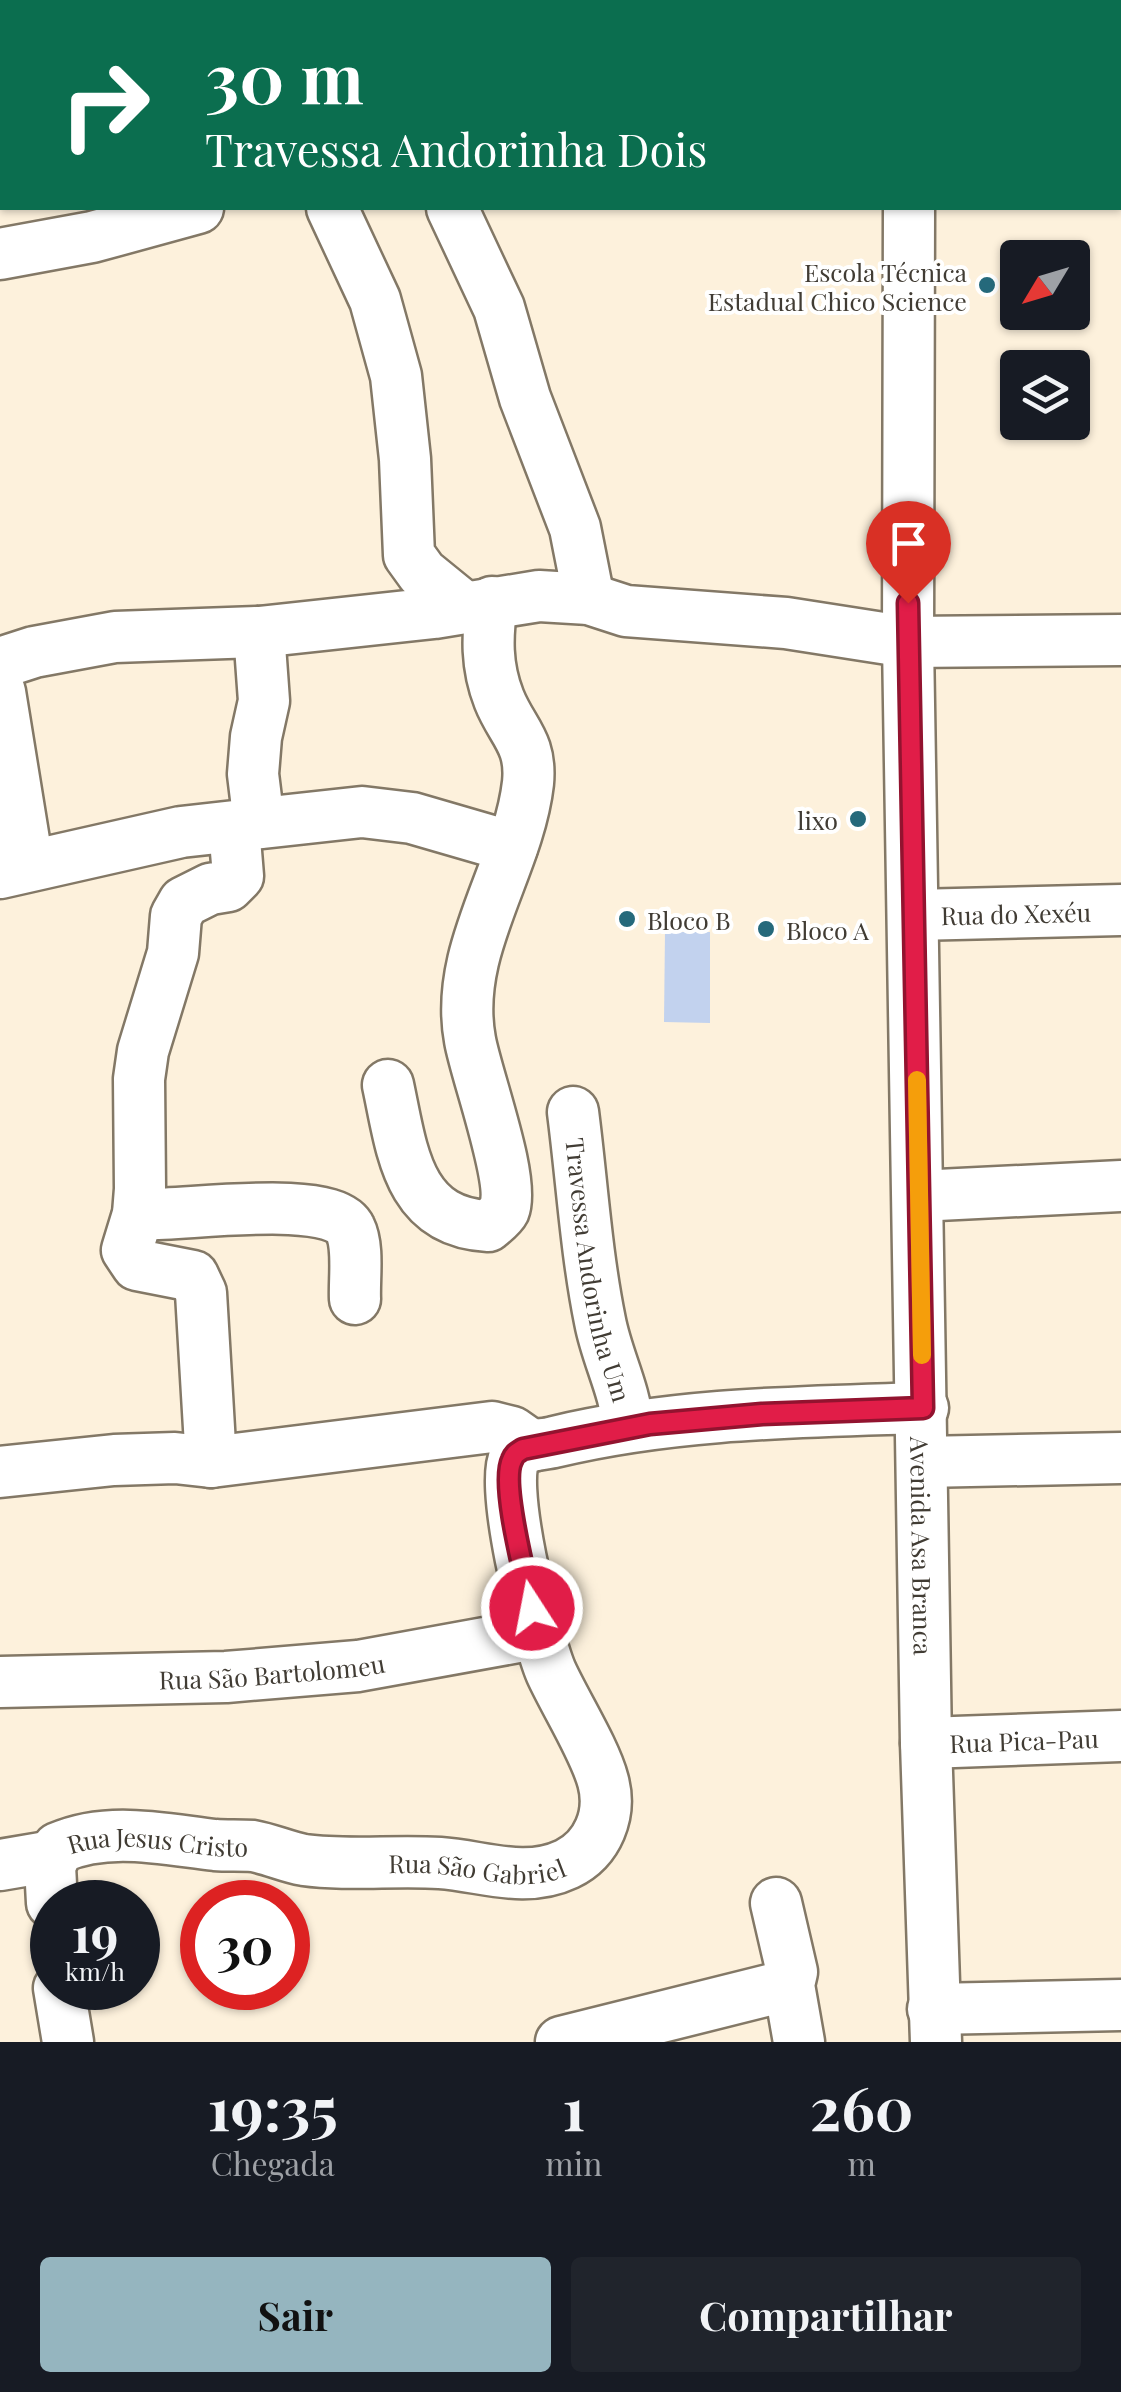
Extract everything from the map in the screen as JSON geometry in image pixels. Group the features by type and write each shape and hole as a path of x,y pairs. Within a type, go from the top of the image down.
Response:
{"street":[{"path":"0,254 92,236 190,210"},
{"path":"333,210 375,300 396,376 409,555 422,573 479,605 500,702 528,756 520,826 475,945 466,1015 507,1197 503,1213 488,1226 466,1225 448,1218 433,1209 419,1190 406,1165 388,1085"},
{"path":"453,210 499,308 526,398 575,528 590,599"},
{"name":"Avenida Asa Branca","path":"908,210 908,642 934,2026"},
{"path":"0,663 34,652 115,637 259,632 539,596 590,599 626,611 786,623 908,642 1121,640"},
{"path":"212,1462 198,1281 193,1276 132,1262 126,1250 138,1214 142,1051 173,953 176,916 184,902 210,889 228,886 238,876 264,701 259,632"},
{"path":"0,692 14,869 181,832 362,812 412,818 512,847"},
{"name":"Rua do Xexéu","path":"914,915 1121,910"},
{"name":"Travessa Andorinha Um","path":"573,1112 585,1242 601,1327 626,1400 628,1427"},
{"path":"918,1196 1121,1186"},
{"path":"138,1214 266,1209 329,1212 342,1218 350,1228 355,1299"},
{"path":"540,1633 512,1507 509,1474 516,1453 532,1446 628,1427 762,1414 923,1408"},
{"path":"0,1472 114,1460 212,1462 492,1427 512,1432 532,1446"},
{"path":"923,1462 1121,1458"},
{"name":"Rua São Bartolomeu","path":"0,1682 226,1677 358,1666 540,1633"},
{"name":"Rua São Gabriel","path":"285,1856 307,1860 444,1863 506,1873 542,1872 569,1863 585,1850 603,1828 603,1780 549,1667 540,1633"},
{"name":"Rua Pica-Pau","path":"926,1743 1121,1736"},
{"name":"Rua Jesus Cristo","path":"52,1878 58,1848 68,1843 142,1835 256,1846 285,1856"},
{"path":"0,1865 52,1878"},
{"path":"776,1903 792,1972 789,1985 799,2042"},
{"path":"561,2042 789,1985"},
{"path":"934,2026 1121,2006"},
{"path":"63,2010 68,2042"}],"water":[{"path":"665,932 710,932 710,1023 664,1022"}],"slow traffic":[{"path":"917,1080 922,1355"}],"place":[{"name":"Escola Técnica Estadual Chico Science","path":"987,285"},
{"name":"lixo","path":"858,819"},
{"name":"Bloco B","path":"627,919"},
{"name":"Bloco A","path":"766,929"}],"route":[{"path":"532,1608 509,1474 510,1462 523,1449 650,1424 762,1414 923,1408 908,603"}]}
